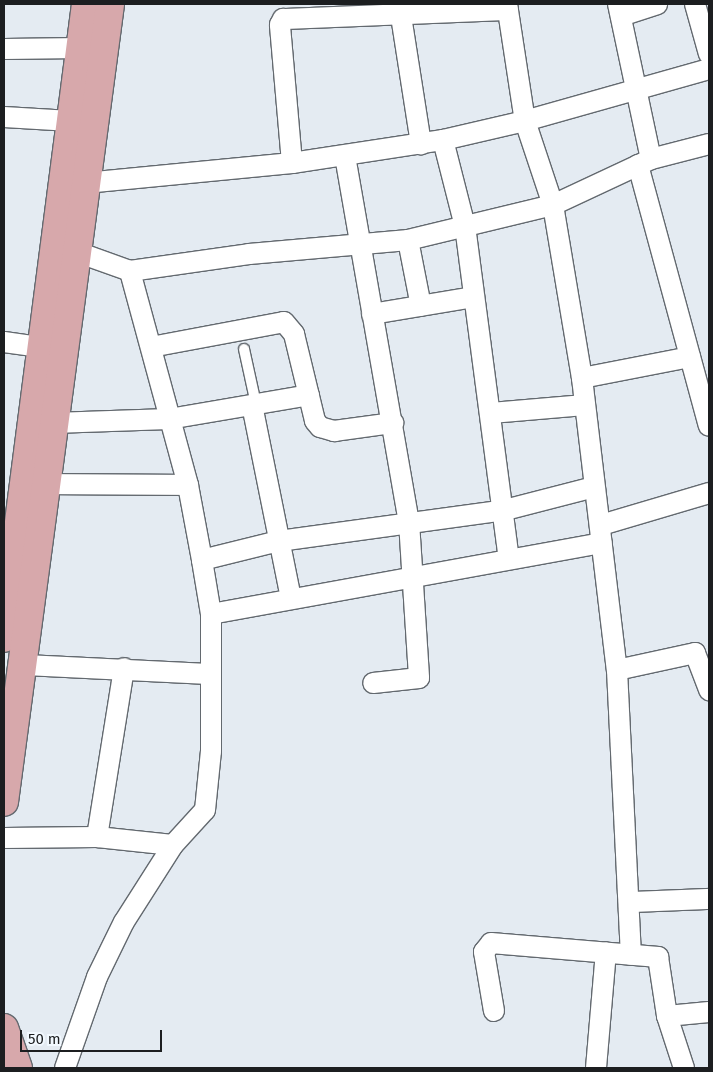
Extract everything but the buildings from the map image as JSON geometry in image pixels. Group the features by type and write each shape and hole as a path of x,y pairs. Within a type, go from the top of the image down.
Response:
{"main road":[{"path":"4,638 8,570 41,347 86,4"},
{"path":"4,802 25,665 53,423 110,4"},
{"path":"4,1028 18,1068"}],"street":[{"path":"657,4 619,10 636,88 645,162 690,357 709,426"},
{"path":"695,4 709,54"},
{"path":"292,163 281,21 289,16 401,16 508,7 526,121 553,205 582,378 617,670 630,902 631,954"},
{"path":"401,16 421,144"},
{"path":"4,49 81,48"},
{"path":"85,183 292,163 443,140 526,121 636,88 709,69"},
{"path":"4,117 71,121"},
{"path":"443,140 464,226 505,510 510,559"},
{"path":"77,252 130,271 248,254 408,240 553,205 645,162 709,144"},
{"path":"345,156 409,522 410,577 419,678 373,683"},
{"path":"408,240 421,306"},
{"path":"65,1068 101,970 124,922 173,845 205,810 211,751 209,674 211,614 202,560 188,485 130,271"},
{"path":"372,314 474,297"},
{"path":"151,347 284,322 294,334 315,421 327,430 393,423"},
{"path":"4,342 41,347"},
{"path":"582,378 690,357"},
{"path":"53,423 169,419 309,395"},
{"path":"254,404 291,598"},
{"path":"491,413 584,405"},
{"path":"46,484 188,485"},
{"path":"202,560 280,541 505,510 594,487"},
{"path":"211,614 510,559 601,534 709,493"},
{"path":"617,670 695,653 709,690"},
{"path":"25,665 124,668 209,674"},
{"path":"97,837 124,668"},
{"path":"4,838 97,837 173,845"},
{"path":"630,902 709,899"},
{"path":"494,1010 484,952 489,944 658,957 667,1016 684,1068"},
{"path":"596,1068 606,952"},
{"path":"667,1016 709,1012"}],"lane":[{"path":"244,349 254,404"}]}
